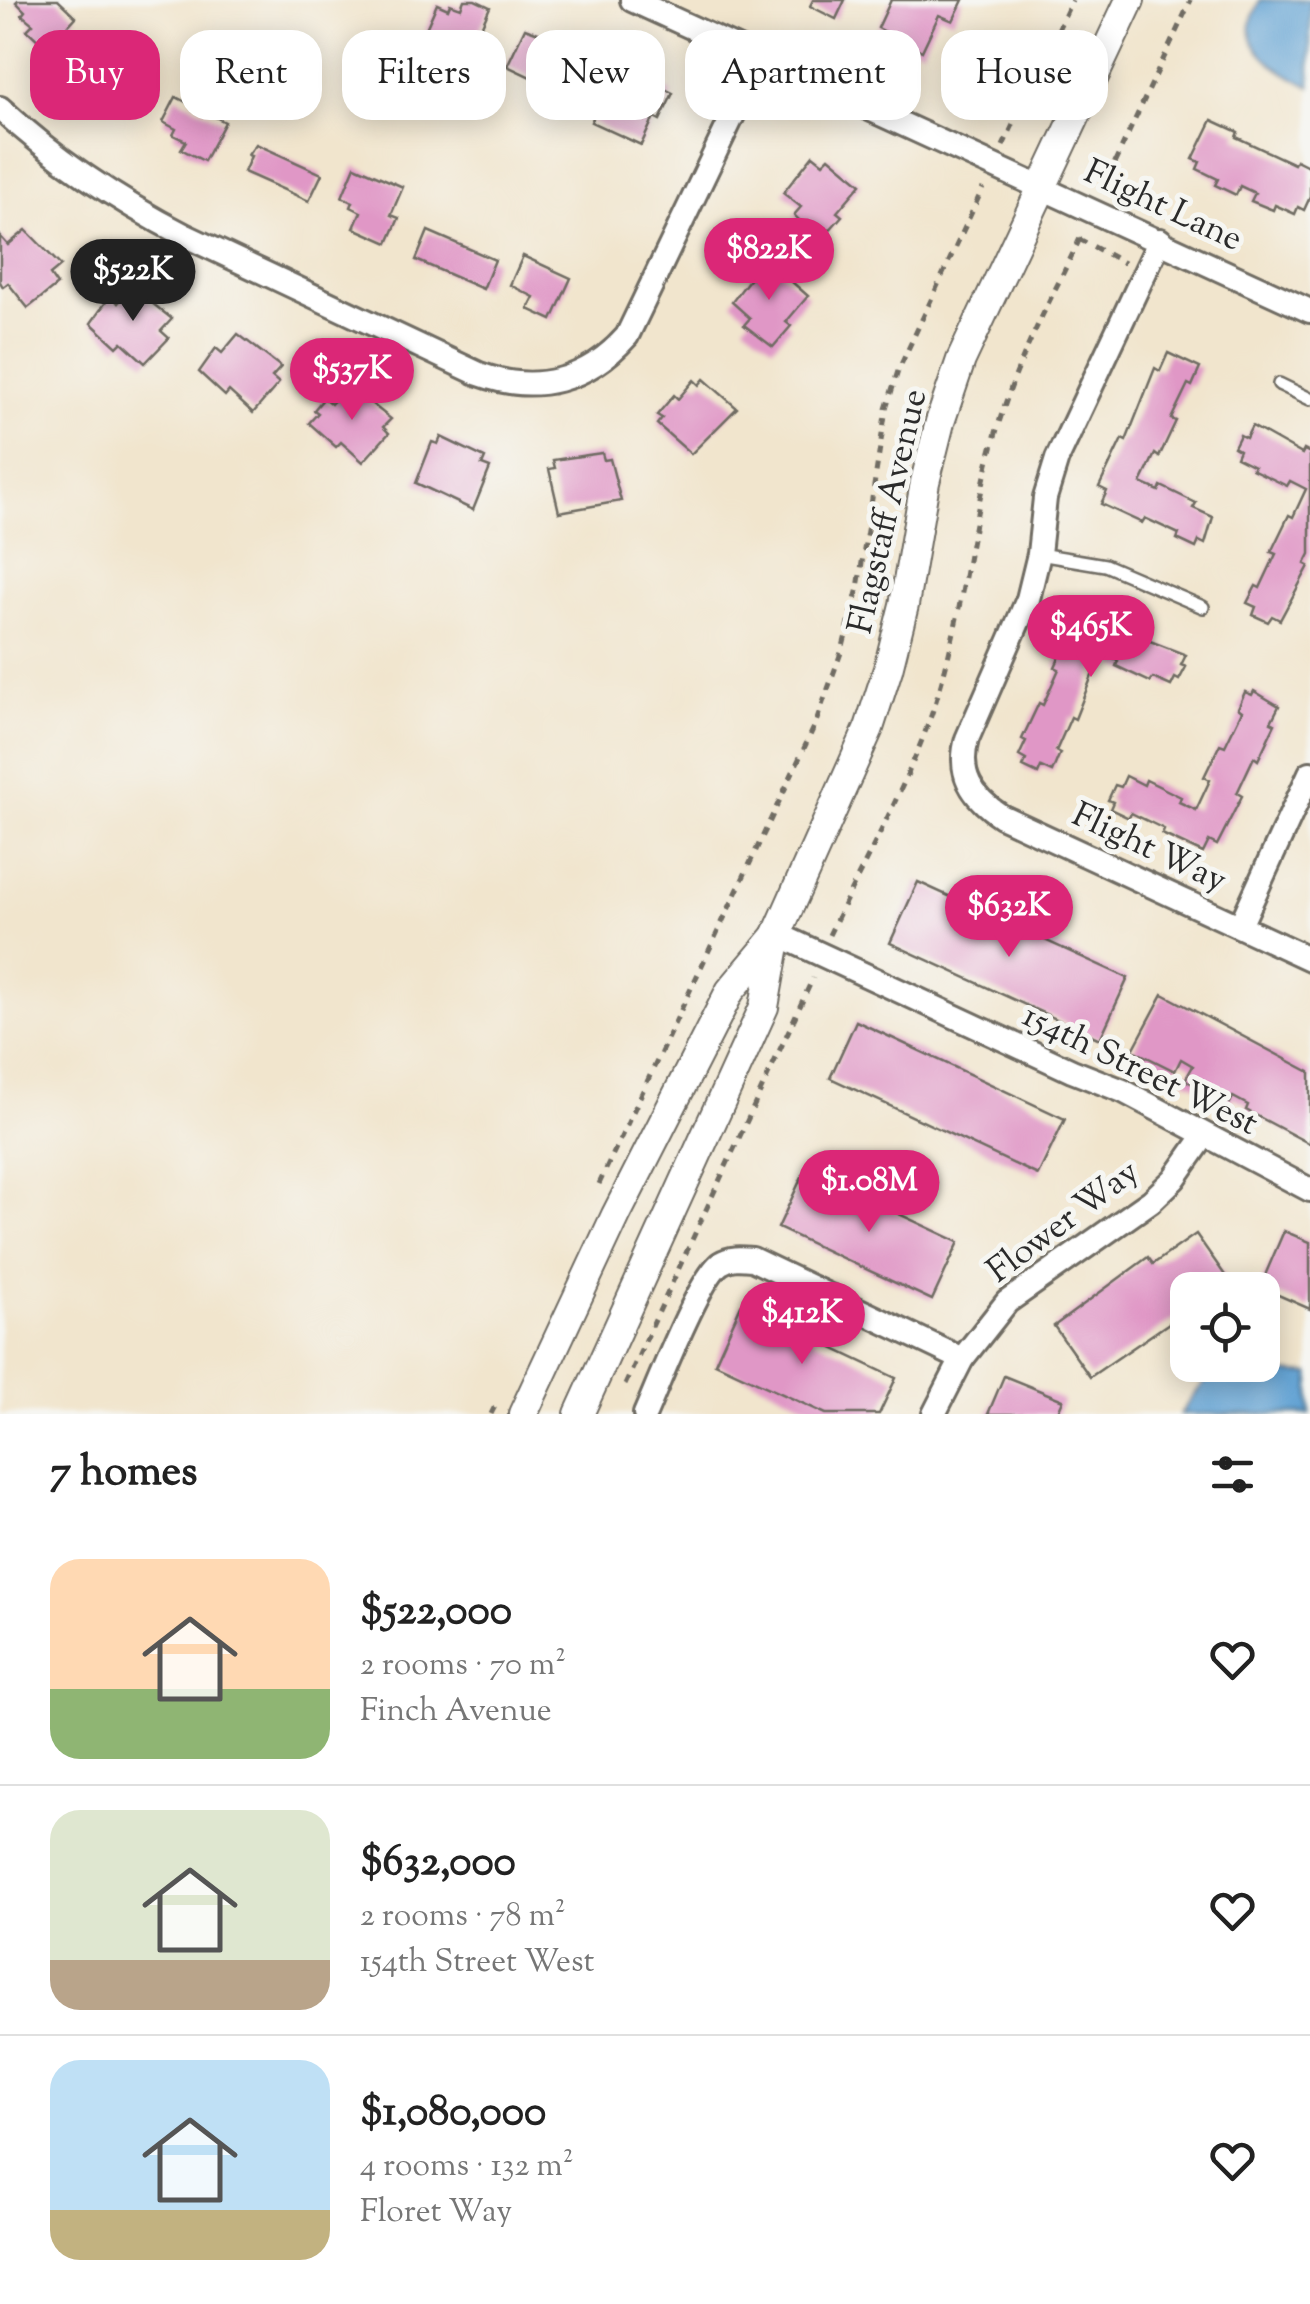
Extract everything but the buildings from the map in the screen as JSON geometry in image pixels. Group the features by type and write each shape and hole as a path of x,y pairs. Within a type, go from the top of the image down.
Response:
{"street":[{"name":"Flight Lane","path":"632,0 697,30"},
{"name":"Flagstaff Avenue","path":"579,1414 764,1007 778,934 868,728 904,605 925,482 940,422 961,360 1130,0"},
{"path":"0,108 71,167 143,214 186,236 480,374 502,382 548,384 592,367 627,336 731,120"},
{"name":"Flight Lane","path":"896,120 1310,311"},
{"path":"1039,554 1045,498 1057,459 1160,240"},
{"name":"Flight Way","path":"1039,554 1019,626 962,756 969,785 977,798 1001,816 1310,959"},
{"path":"1240,926 1310,772"},
{"name":"Flagstaff Avenue","path":"523,1414 616,1216 730,991 778,934"},
{"name":"154th Street West","path":"778,934 1072,1071 1124,1091 1310,1190"},
{"name":"Flower Way","path":"934,1414 962,1358 1007,1302 1151,1202 1174,1179 1205,1135"},
{"path":"644,1414 706,1282 721,1263 737,1258 752,1259 962,1358"}],"lane":[{"path":"1279,384 1310,398"},
{"path":"1039,554 1105,565 1203,607"}],"path":[{"path":"592,1198 815,725 843,647 858,588 890,396 898,371 1072,0"},
{"path":"619,1396 928,726 952,645 969,552 1008,394 1191,0"},
{"path":"1080,240 1127,264"},
{"path":"491,1414 500,1396"}],"water":[{"path":"1260,0 1310,0 1310,87 1270,62 1255,45 1251,24"},
{"path":"1280,1372 1310,1374 1310,1414 1180,1414 1204,1382 1280,1382"}]}
